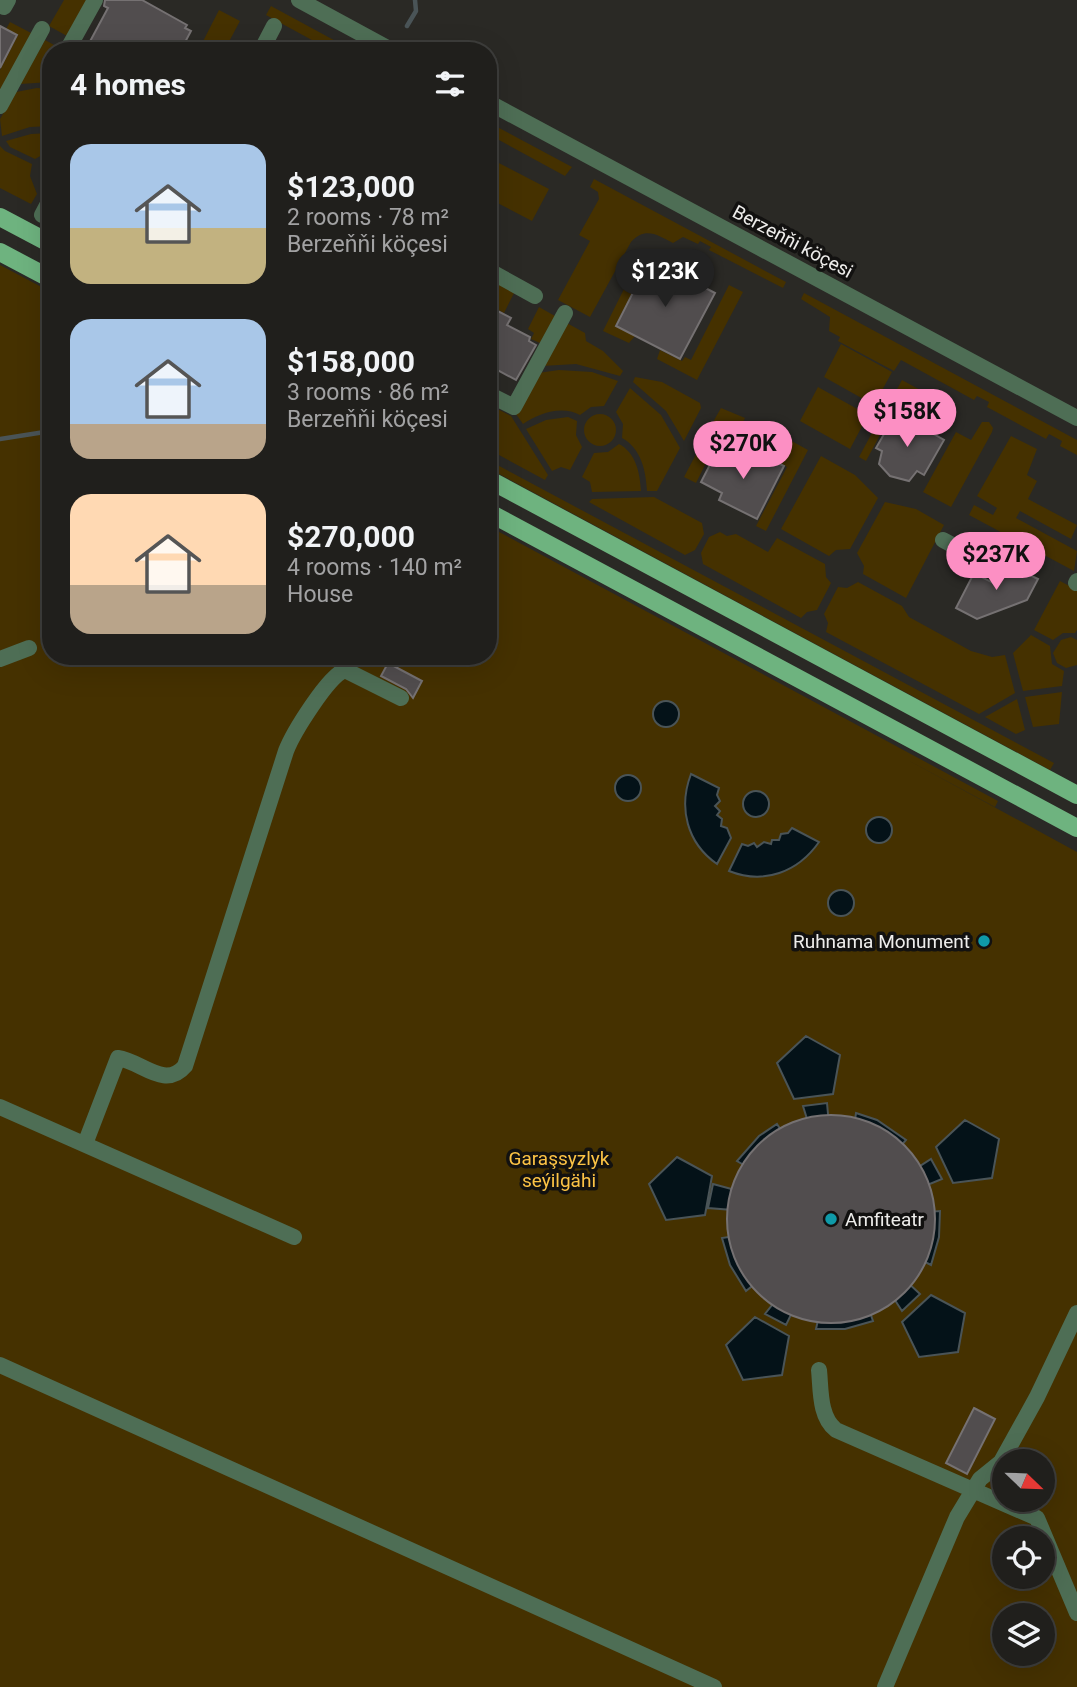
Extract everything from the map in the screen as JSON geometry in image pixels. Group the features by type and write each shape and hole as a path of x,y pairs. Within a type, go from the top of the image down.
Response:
{"main road":[{"path":"0,217 42,239"},
{"path":"0,252 42,274"},
{"path":"497,484 1077,795"},
{"path":"497,517 1077,828"}],"street":[{"path":"72,42 94,0"},
{"path":"299,0 376,42"},
{"path":"266,42 274,26"},
{"path":"0,106 42,29"},
{"name":"Berzeňňi köçesi","path":"497,107 1077,418"},
{"path":"497,275 536,296"},
{"path":"497,398 514,407 565,313"},
{"path":"943,540 975,557"},
{"path":"0,659 29,648"},
{"path":"85,1144 118,1058 164,1076 173,1076 185,1066 286,751 300,722 336,676 345,670 401,698"},
{"path":"0,1107 294,1237"},
{"path":"885,1687 957,1517 980,1479 1001,1462 1037,1397 1077,1313"},
{"path":"0,1365 714,1687"},
{"path":"819,1370 825,1414 830,1426 1039,1521 1077,1613"}],"green space":[{"path":"64,0 87,0 67,36 49,26"},
{"path":"271,6 337,42 316,42 266,15"},
{"path":"219,10 240,21 229,42 203,42"},
{"path":"10,22 33,34 0,97 0,70 18,35 6,29"},
{"path":"42,45 42,83 20,84"},
{"path":"42,88 42,126 30,127 2,136 0,119 16,92"},
{"path":"497,127 572,167 565,176 497,139"},
{"path":"42,133 42,155 35,159 10,147 6,141"},
{"path":"0,146 32,164 30,176 37,194 31,204 0,188"},
{"path":"497,162 549,189 532,221 497,203"},
{"path":"594,179 786,282 783,288 709,250 711,247 700,241 698,244 683,237 673,243 646,233 631,242 590,317 558,300 590,241 579,235 599,199 598,192 590,187"},
{"name":"Garaşsyzlyk seýilgähi","path":"0,265 42,287 42,665 497,665 497,531 998,801 995,807 904,758 1077,852 1077,1687 0,1687"},
{"path":"497,281 515,291 504,313 497,309"},
{"path":"729,285 743,292 697,380 657,359 660,350 682,361 685,357 691,360"},
{"path":"625,287 633,291 615,326 635,336 629,343 603,331"},
{"path":"804,293 1077,440 1077,455 1060,446 1062,441 1049,434 1046,439 987,407 989,402 977,396 974,400 901,360 894,371 838,341 840,337 829,331 830,317 801,299"},
{"path":"539,307 555,316 540,343 531,339 534,333 528,329"},
{"path":"565,322 585,333 586,341 603,351 623,371 620,376 576,364 542,366"},
{"path":"841,344 892,372 874,405 824,377"},
{"path":"559,370 592,372 618,381 604,406 591,407 580,415 566,411 551,412 523,424 516,414 538,373"},
{"path":"635,377 662,382 700,403 701,408 684,441 666,411 633,382"},
{"path":"902,380 922,391 910,413 890,402"},
{"path":"818,387 868,415 850,449 800,421"},
{"path":"630,388 661,415 680,448 657,491 647,491 638,454 622,438 623,424 616,412"},
{"path":"887,405 894,409 866,461 859,457"},
{"path":"721,408 745,418 736,436 723,430 717,442 705,436"},
{"path":"497,409 511,416 548,475 545,480 497,454"},
{"path":"600,414 611,419 616,430 611,441 600,446 589,441 584,430 589,419"},
{"path":"568,417 577,421 576,435 582,447 570,470 561,467 552,471 526,429 546,420"},
{"path":"982,422 989,422 993,428 992,432 951,507 923,492 956,432 971,440"},
{"path":"1011,436 1037,449 1027,475 1037,481 1028,499 1077,525 1071,539 1020,511 1016,518 1077,551 1074,571 969,515 974,505 993,515 997,508 977,496"},
{"path":"788,439 808,450 766,531 756,526 787,467 776,461"},
{"path":"703,441 714,447 696,483 684,477"},
{"path":"619,444 636,464 641,491 592,492 590,482 582,477 594,453 608,452"},
{"path":"821,456 855,475 878,498 850,549 836,550 829,556 781,529"},
{"path":"497,465 1054,763 1050,770 497,473"},
{"path":"654,497 702,523 704,534 695,550 685,555 589,502 592,499"},
{"path":"885,502 916,509 944,525 906,598 863,574 864,566 857,553"},
{"path":"720,532 727,536 736,534 768,552 777,538 825,564 826,577 831,583 817,610 807,612 801,618 703,564 701,553 709,537"},
{"path":"1060,581 1077,590 1077,630 1075,633 1063,633 1053,640 1034,630"},
{"path":"858,582 902,606 909,617 971,651 992,657 1005,655 1015,693 979,714 826,632 828,623 824,614 838,587 847,588"},
{"path":"1031,635 1050,646 1052,664 1064,671 1062,686 1023,691 1013,653"},
{"path":"1071,637 1077,640 1077,665 1066,668 1057,663 1053,653 1061,640"},
{"path":"1062,692 1059,724 1033,727 1025,697"},
{"path":"1017,699 1025,730 1016,734 985,717"}],"shaded area":[{"path":"666,701 675,705 679,714 675,723 666,727 657,723 653,714 657,705"},
{"path":"691,774 719,788 717,795 720,801 715,806 720,811 717,815 722,819 721,826 727,828 731,838 717,864 698,846 688,824 685,799"},
{"path":"628,775 637,779 641,788 637,797 628,801 619,797 615,788 619,779"},
{"path":"756,791 765,795 769,804 765,813 756,817 747,813 743,804 747,795"},
{"path":"879,817 888,821 892,830 888,839 879,843 870,839 866,830 870,821"},
{"path":"792,828 819,842 791,868 755,877 729,871 742,844 748,846 754,843 757,847 764,842 771,844 772,840 779,840 781,834 788,833"},
{"path":"841,890 850,894 854,903 850,912 841,916 832,912 828,903 832,894"},
{"path":"806,1036 840,1055 833,1094 794,1099 777,1063"},
{"path":"827,1103 831,1147 816,1148 803,1106"},
{"path":"856,1113 877,1120 906,1140 880,1171 850,1154"},
{"path":"965,1120 999,1139 992,1178 953,1183 936,1147"},
{"path":"777,1124 801,1161 787,1171 776,1184 737,1161 759,1136"},
{"path":"677,1157 712,1176 705,1215 666,1220 649,1184"},
{"path":"931,1159 942,1179 903,1195 897,1181"},
{"path":"713,1184 761,1197 758,1212 708,1208"},
{"path":"940,1211 939,1237 931,1265 895,1247 901,1214"},
{"path":"768,1231 774,1249 783,1261 746,1291 730,1265 722,1238"},
{"path":"891,1267 920,1294 902,1311 880,1277"},
{"path":"792,1280 805,1286 786,1325 765,1314"},
{"path":"859,1280 873,1321 845,1329 816,1329 826,1284 844,1284"},
{"path":"931,1295 965,1313 958,1352 919,1357 902,1322"},
{"path":"755,1317 789,1336 782,1375 743,1380 726,1345"}],"building":[{"path":"105,0 142,0 187,25 185,28 191,31 185,42 90,42 108,8 104,6"},
{"path":"0,26 17,35 0,68"},
{"path":"650,259 715,293 680,359 616,326"},
{"path":"497,311 511,318 507,325 530,337 529,341 536,345 516,380 497,370"},
{"path":"896,413 944,440 924,475 917,471 909,481 890,476 879,464 882,451 876,448"},
{"path":"719,447 740,458 742,454 761,463 764,456 784,466 757,519 719,500 722,493 701,482"},
{"path":"1005,563 1038,579 1027,600 977,619 956,608 974,573 995,584"},
{"path":"387,665 392,665 422,681 413,698 406,689 381,676"},
{"name":"Amfiteatr","path":"831,1115 871,1123 904,1146 927,1179 935,1219 927,1259 904,1292 871,1315 831,1323 791,1315 758,1292 735,1259 727,1219 735,1179 758,1146 791,1123"},
{"path":"974,1408 995,1419 967,1474 946,1463"}],"waterway":[{"path":"407,26 416,11 415,0"},
{"path":"0,439 42,432"}],"place":[{"name":"Ruhnama Monument","path":"984,941"},
{"name":"Amfiteatr","path":"831,1219"}]}
